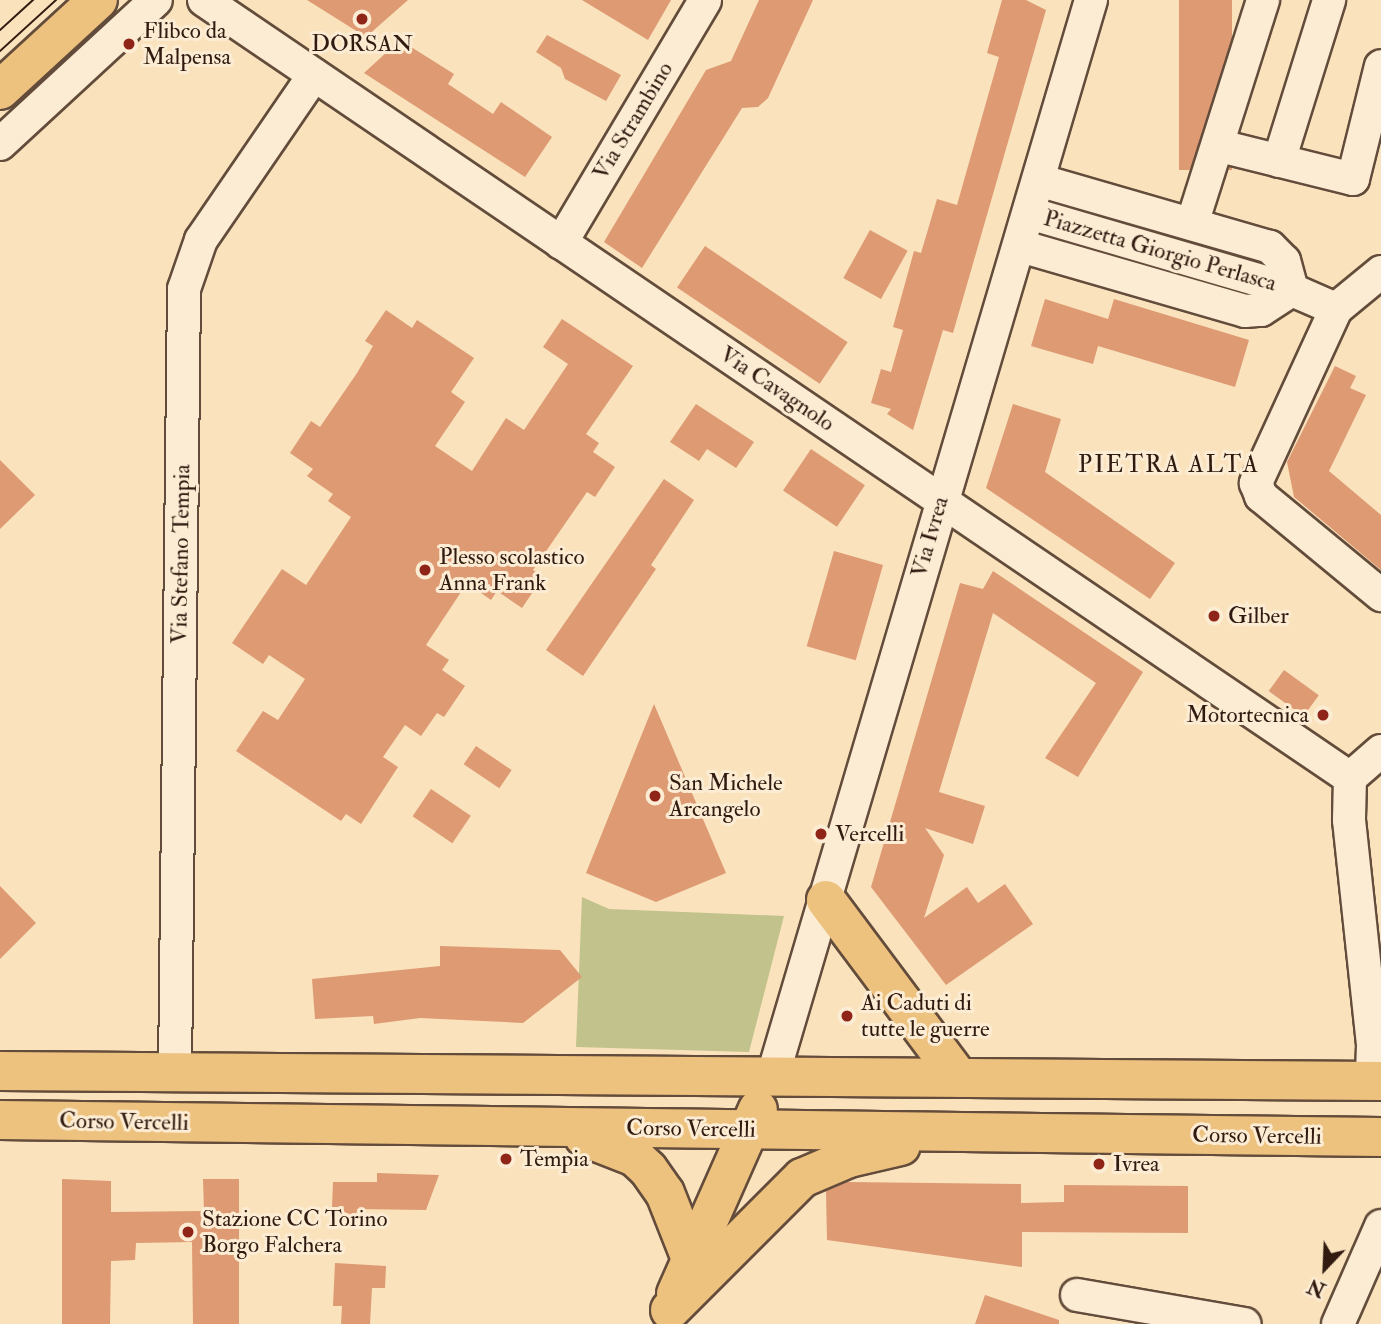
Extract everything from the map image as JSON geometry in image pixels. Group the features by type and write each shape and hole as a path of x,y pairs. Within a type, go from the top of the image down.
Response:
{"main road":[{"path":"0,90 98,0"},
{"path":"826,900 959,1078"},
{"path":"0,1071 1376,1081"},
{"path":"666,1317 773,1075"},
{"name":"Corso Vercelli","path":"0,1120 1381,1137"},
{"path":"552,1127 613,1146 641,1163 665,1193 691,1258"},
{"path":"666,1317 802,1178 849,1158 960,1130"}],"street":[{"path":"0,144 156,0"},
{"name":"Via Cavagnolo","path":"204,0 1350,778"},
{"name":"Via Strambino","path":"561,243 705,0"},
{"name":"Via Ivrea","path":"773,1075 940,500 1020,246 1091,0"},
{"path":"1192,224 1220,146 1263,0"},
{"path":"1279,161 1329,0"},
{"path":"1220,146 1353,179 1381,66"},
{"name":"Via Stefano Tempia","path":"175,1071 184,289 201,240 314,75"},
{"name":"Piazzetta Giorgio Perlasca","path":"1038,180 1270,247 1284,261 1292,290"},
{"name":"Piazzetta Giorgio Perlasca","path":"1029,213 1292,290 1336,309"},
{"name":"Piazzetta Giorgio Perlasca","path":"1020,246 1245,312 1261,310 1292,290"},
{"path":"1381,272 1336,309 1256,483 1261,496 1381,596"},
{"path":"1376,1081 1349,820 1350,778 1381,751"},
{"path":"1338,1324 1381,1226"},
{"path":"1077,1295 1245,1324"}],"green space":[{"path":"582,897 609,909 784,916 749,1052 576,1047"}],"building":[{"name":"DORSAN","path":"307,0 408,0 366,37"},
{"path":"582,0 671,0 648,40"},
{"path":"759,0 813,0 768,98 758,107 742,108 642,268 604,242 706,70 731,61"},
{"path":"1002,0 1026,0 1046,10 953,333 943,330 913,430 887,414 891,409 871,403 881,369 891,372 903,330 893,327 914,251 921,253 937,199 957,205 999,57 987,53"},
{"path":"1179,0 1232,0 1232,170 1179,170"},
{"path":"547,35 621,75 606,101 565,79 561,68 536,52"},
{"path":"400,40 454,74 448,84 493,114 501,102 552,137 525,177 364,73"},
{"path":"870,230 908,251 881,299 843,278"},
{"path":"705,246 848,342 820,384 677,287"},
{"path":"1045,299 1108,319 1114,299 1249,340 1235,387 1098,346 1093,364 1031,346"},
{"name":"Plesso scolastico Anna Frank","path":"386,310 412,328 417,320 474,358 451,392 465,402 435,446 472,471 506,418 524,430 568,364 543,347 562,319 633,366 586,434 599,443 593,452 615,467 595,497 587,492 533,570 543,577 522,608 497,591 491,600 467,583 426,645 449,660 442,670 465,686 444,717 437,713 421,736 405,725 383,757 398,767 361,824 346,814 341,821 236,751 263,711 278,720 305,679 269,655 263,664 232,643 282,569 306,585 351,517 328,501 333,494 307,476 313,469 290,453 311,421 320,427 357,373 373,346 365,341"},
{"path":"1335,366 1356,376 1350,388 1366,395 1329,471 1381,515 1381,570 1294,497 1287,462"},
{"path":"696,404 754,442 736,468 707,449 699,461 670,442"},
{"path":"1013,404 1061,419 1045,472 1175,563 1150,599 986,488"},
{"path":"811,449 865,485 837,527 783,490"},
{"path":"0,460 35,495 0,529"},
{"path":"664,479 694,500 651,565 656,569 583,676 546,650"},
{"path":"834,551 883,565 856,660 807,646"},
{"path":"993,571 1143,672 1078,777 1045,758 1096,683 993,613 939,792 985,806 973,844 925,828 944,855 924,918 967,887 978,903 1005,884 1033,924 946,985 871,887 960,583 983,589"},
{"path":"1284,670 1319,695 1304,716 1269,691"},
{"name":"San Michele Arcangelo","path":"654,704 726,873 656,902 586,873"},
{"path":"476,746 512,770 499,788 464,764"},
{"path":"431,789 471,816 452,843 413,816"},
{"path":"0,886 36,923 0,959"},
{"path":"440,946 560,950 582,977 523,1023 420,1018 374,1024 373,1016 315,1019 312,979 440,966"},
{"path":"377,1173 439,1175 426,1210 357,1209 357,1217 332,1207 333,1182 377,1182"},
{"path":"62,1179 111,1181 111,1212 204,1211 203,1179 239,1179 239,1324 193,1324 192,1242 136,1243 135,1260 111,1261 110,1324 62,1324"},
{"path":"847,1182 1021,1184 1021,1203 1064,1202 1064,1185 1188,1186 1188,1233 1022,1232 1022,1267 827,1240 826,1191"},
{"path":"335,1263 386,1266 385,1288 372,1288 370,1324 341,1324 342,1306 333,1306"},
{"path":"985,1295 1059,1320 1059,1324 975,1324"}],"tram line":[{"path":"0,30 33,0"},
{"path":"0,51 56,0"}],"place":[{"name":"DORSAN","path":"362,19"},
{"name":"Flibco da Malpensa","path":"129,44"},
{"name":"Plesso scolastico Anna Frank","path":"425,570"},
{"name":"Gilber","path":"1214,616"},
{"name":"Motortecnica","path":"1323,715"},
{"name":"San Michele Arcangelo","path":"655,796"},
{"name":"Vercelli","path":"821,834"},
{"name":"Ai Caduti di tutte le guerre","path":"847,1016"},
{"name":"Tempia","path":"506,1159"},
{"name":"Ivrea","path":"1099,1164"},
{"name":"Stazione CC Torino Borgo Falchera","path":"188,1232"}],"district":[{"name":"PIETRA ALTA","path":"1169,465"}]}
